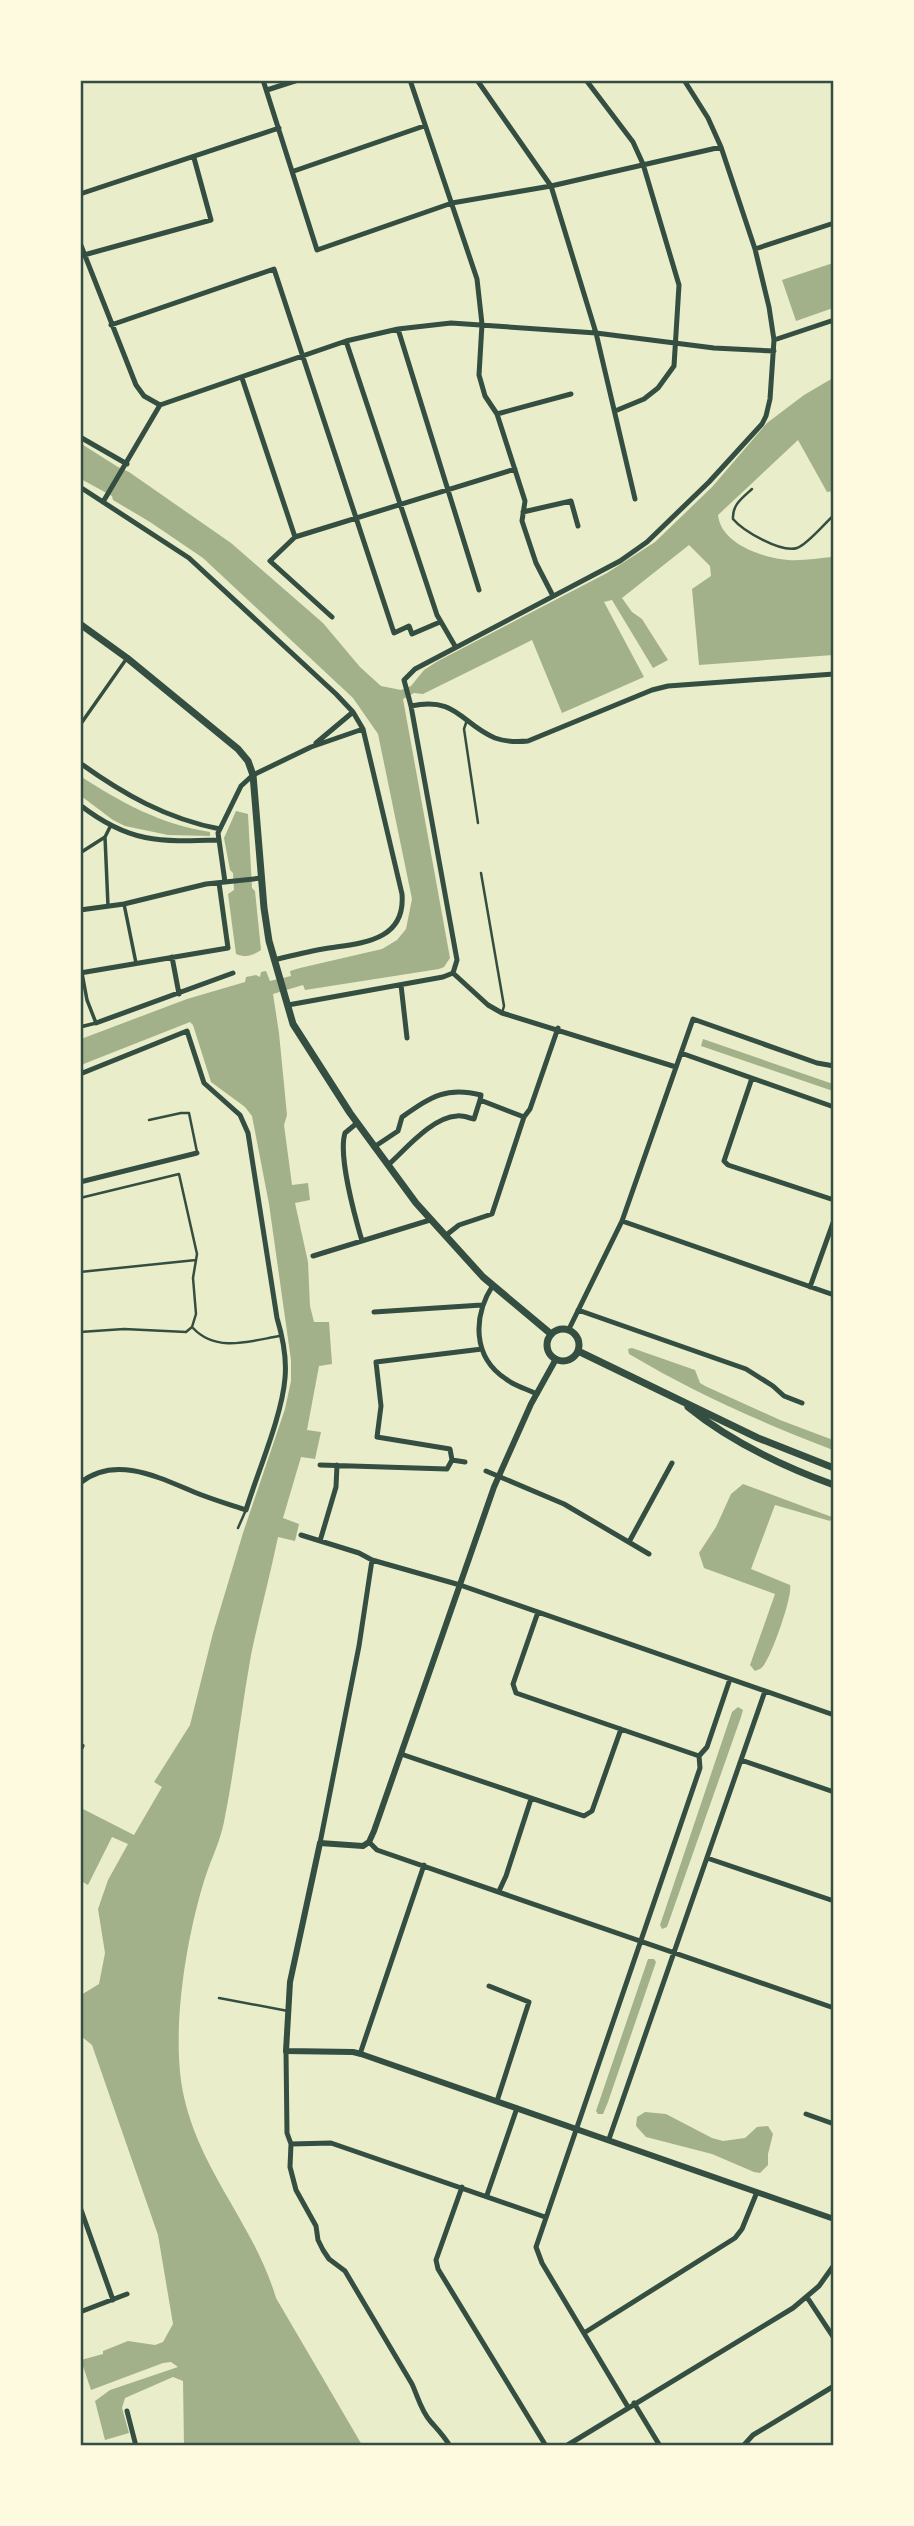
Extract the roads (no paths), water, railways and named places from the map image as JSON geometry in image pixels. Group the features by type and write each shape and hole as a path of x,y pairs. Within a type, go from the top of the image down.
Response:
{"main road":[{"path":"80,624 127,658 239,749 248,761 253,775 267,930 293,1024 357,1123 430,1220 493,1285 551,1334"},
{"path":"561,1329 569,1329 578,1337 578,1351 569,1360 556,1359 547,1348 551,1334 561,1329"},
{"path":"578,1351 758,1438 834,1468"},
{"path":"682,1402 707,1423 754,1451 834,1485"}],"street":[{"path":"263,80 317,250 452,203 551,186 721,147"},
{"path":"267,90 298,80"},
{"path":"410,80 477,279 482,324 479,375 485,396 497,414 525,501 522,521 536,563 553,596"},
{"path":"477,80 551,186 596,333 635,499"},
{"path":"586,80 633,142 643,164 679,285 674,366 658,388 644,399 615,411"},
{"path":"397,682 404,680 415,668 620,561 647,542 709,482 766,416 774,351 769,307 755,250 721,147 708,118 684,80"},
{"path":"294,171 424,126"},
{"path":"80,194 279,128"},
{"path":"84,255 211,220 194,158"},
{"path":"755,250 834,223"},
{"path":"80,243 136,385 144,396 160,405"},
{"path":"111,325 274,270 394,633 409,626 412,634 440,622"},
{"path":"774,340 834,320"},
{"path":"105,499 160,405 302,355 398,329 451,323 482,324 774,351"},
{"path":"398,329 479,590"},
{"path":"346,341 440,622 455,646"},
{"path":"242,378 295,537"},
{"path":"497,414 571,394"},
{"path":"80,437 125,466"},
{"path":"332,617 270,561 295,537 514,469"},
{"path":"80,487 105,499 189,558 354,712 363,729 402,894 403,903 399,914 386,932 365,943 274,960"},
{"path":"523,512 571,501 578,526"},
{"path":"80,725 127,658"},
{"path":"411,706 442,705 495,738 517,742 528,741 652,690 668,686 834,674"},
{"path":"288,1005 453,973 457,960 410,698 404,680"},
{"path":"311,747 354,712"},
{"path":"96,1023 81,973 228,948 218,840 220,829 241,786 253,775 311,747 363,729"},
{"path":"80,763 154,808 188,822 220,829"},
{"path":"80,805 110,827 124,833 160,840 218,840"},
{"path":"108,906 105,837 110,827"},
{"path":"80,853 105,837"},
{"path":"80,910 262,878"},
{"path":"124,904 136,963"},
{"path":"172,957 179,994"},
{"path":"80,1027 233,973"},
{"path":"453,973 488,1005 502,1013 676,1066"},
{"path":"401,985 407,1038"},
{"path":"569,1329 622,1221 693,1019 817,1063 832,1065 834,1054"},
{"path":"445,1236 459,1225 492,1214 524,1117 530,1109 558,1028"},
{"path":"80,1074 187,1031 204,1083 240,1115 246,1125 277,1318 283,1336 286,1369 284,1387 246,1510 147,1473 123,1469 97,1473 81,1482"},
{"path":"681,1053 834,1107"},
{"path":"752,1078 724,1161 728,1165 834,1200"},
{"path":"374,1147 398,1131 402,1117 434,1095 462,1090 481,1095 474,1119 458,1115 446,1118 409,1144 388,1165"},
{"path":"480,1100 524,1117"},
{"path":"357,1123 345,1133 343,1143 362,1241"},
{"path":"398,1131 409,1144"},
{"path":"80,1182 197,1153"},
{"path":"313,1256 430,1220"},
{"path":"810,1287 834,1220"},
{"path":"622,1221 834,1295"},
{"path":"493,1285 482,1305 478,1328 482,1349 500,1375 537,1394"},
{"path":"374,1312 482,1305"},
{"path":"578,1310 746,1369 784,1396 802,1403"},
{"path":"320,1465 447,1469 452,1460 450,1449 377,1437 381,1406 376,1362 482,1349"},
{"path":"320,1843 363,1846 369,1842 499,1476 556,1359"},
{"path":"452,1460 465,1462"},
{"path":"629,1542 672,1464"},
{"path":"320,1541 336,1487 337,1465"},
{"path":"486,1471 564,1504 649,1554"},
{"path":"301,1535 359,1553 372,1560 460,1585 834,1715"},
{"path":"372,1560 359,1646 290,1982 286,2051 287,2133 291,2144 290,2167 296,2190 316,2226 323,2250 329,2259 345,2271 412,2384 417,2400 430,2422 440,2430 450,2445"},
{"path":"538,1612 513,1684 516,1693 699,1756"},
{"path":"660,2445 584,2333 537,2254 536,2247 700,1768 699,1756 707,1747 730,1679"},
{"path":"609,2139 765,1691"},
{"path":"401,1754 584,1816 592,1811 621,1729"},
{"path":"741,1760 834,1792"},
{"path":"499,1892 531,1799"},
{"path":"369,1842 377,1850 834,2008"},
{"path":"707,1858 834,1901"},
{"path":"360,2054 424,1865"},
{"path":"489,1986 529,2002 497,2101"},
{"path":"286,2051 360,2054 834,2219"},
{"path":"486,2195 517,2108"},
{"path":"806,2114 834,2124"},
{"path":"291,2144 331,2143 545,2217"},
{"path":"462,2187 436,2260 438,2269 546,2445"},
{"path":"584,2333 735,2238 742,2229 757,2192"},
{"path":"80,2207 113,2300"},
{"path":"566,2445 807,2297 834,2265"},
{"path":"80,2312 127,2294"},
{"path":"807,2297 834,2337"},
{"path":"743,2445 753,2435 834,2386"},
{"path":"127,2411 136,2445"}],"lane":[{"path":"752,489 736,504 733,519 748,533 789,549 798,548 834,514"},
{"path":"468,719 464,729 478,823"},
{"path":"481,873 504,1006 502,1013"},
{"path":"149,1120 188,1113 197,1153"},
{"path":"80,1198 179,1174 197,1248 192,1278 196,1314 192,1327 180,1333 124,1329 80,1332"},
{"path":"80,1272 196,1260"},
{"path":"192,1327 209,1340 229,1344 283,1336"},
{"path":"238,1528 246,1510"},
{"path":"219,1998 289,2011"}]}
